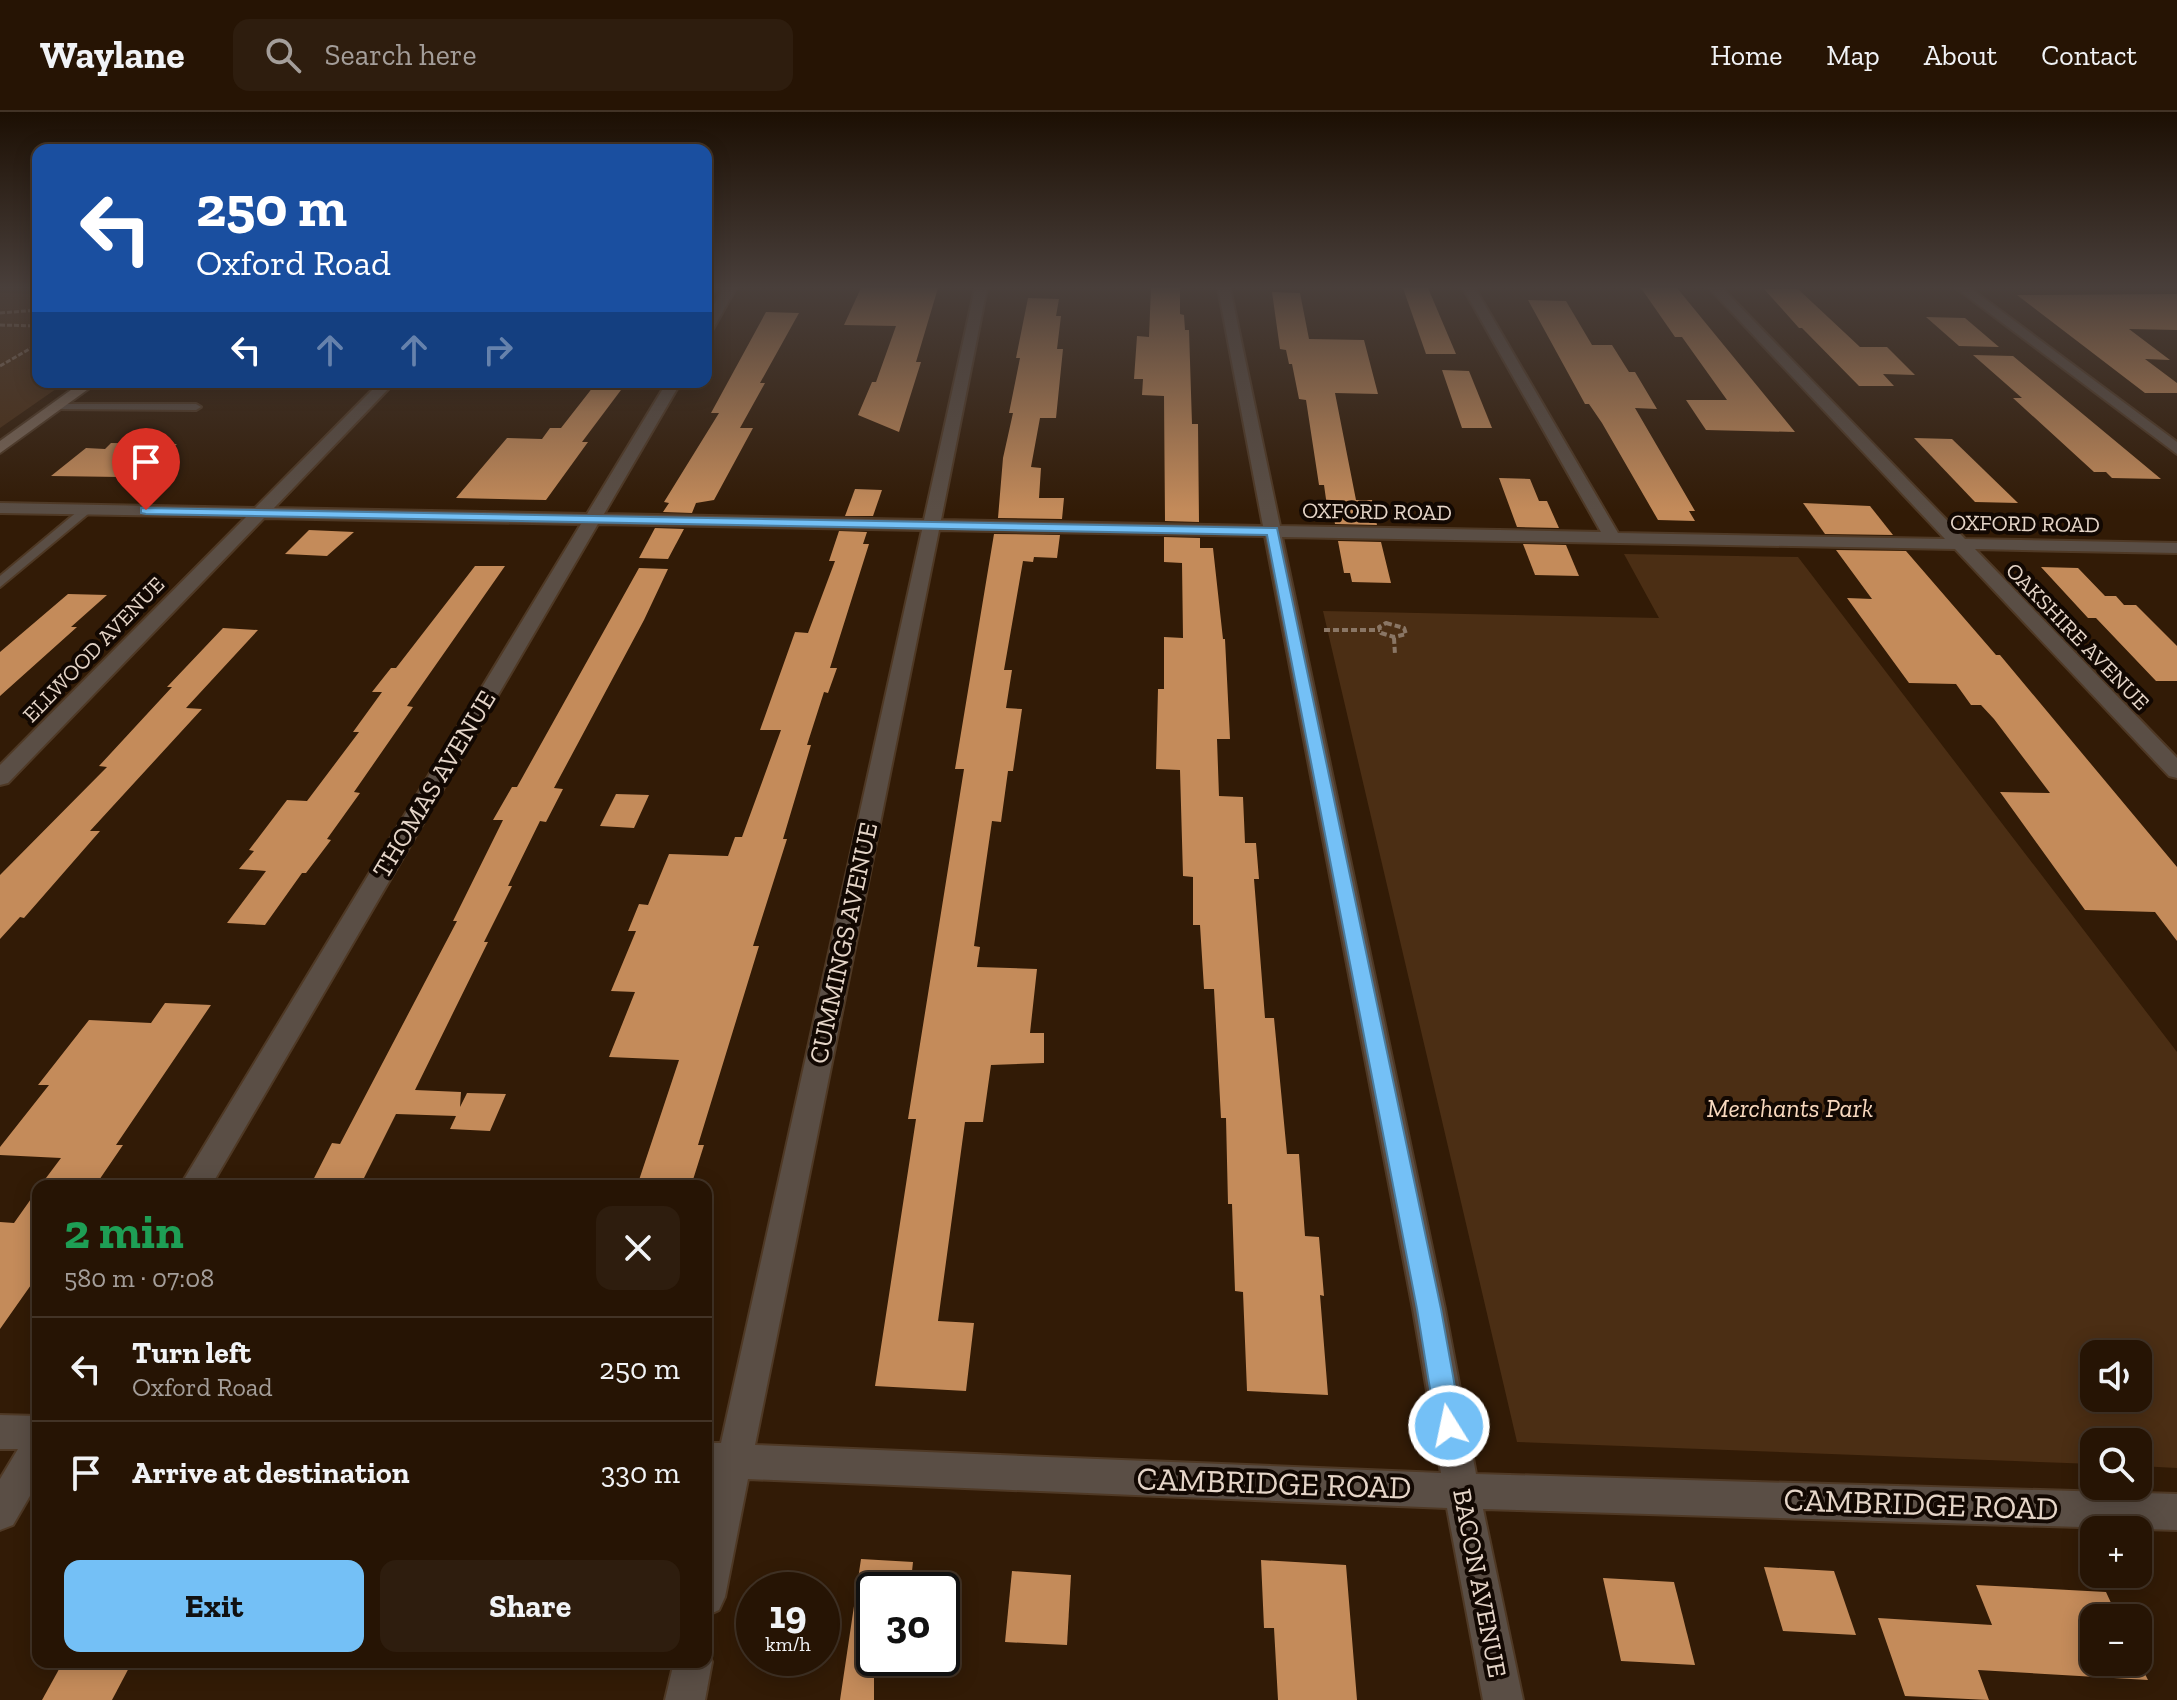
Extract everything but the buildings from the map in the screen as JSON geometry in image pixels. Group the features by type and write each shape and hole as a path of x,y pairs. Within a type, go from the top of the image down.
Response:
{"main road":[{"path":"0,448 83,388"}],"street":[{"name":"CUMMINGS AVENUE","path":"712,1539 720,1461 965,362"},
{"name":"BACON AVENUE","path":"1239,362 1429,1309 1503,1700"},
{"path":"1512,362 1612,537"},
{"name":"OAKSHIRE AVENUE","path":"1786,362 2177,771"},
{"path":"2061,362 2177,449"},
{"name":"ELLWOOD AVENUE","path":"0,778 382,388"},
{"name":"THOMAS AVENUE","path":"199,1180 670,388"},
{"name":"OXFORD ROAD","path":"0,508 2177,548"},
{"path":"0,1432 32,1433"},
{"path":"0,1512 32,1459"},
{"name":"CAMBRIDGE ROAD","path":"720,1461 1462,1491 2176,1514"},
{"path":"685,1700 692,1668"}],"lane":[{"path":"57,407 196,407"},
{"path":"0,583 88,509"}],"path":[{"path":"1324,630 1380,630 1389,638 1406,634 1404,628 1386,623 1379,627 1380,630"},
{"path":"1394,638 1395,655"}],"green space":[{"path":"0,362 32,362 32,388 57,388 0,428"},
{"name":"Merchants Park","path":"1624,554 1798,557 2177,1052 2177,1468 2152,1467 2152,1428 2080,1428 2080,1463 1517,1442 1323,611 1659,618"}],"route":[{"path":"146,510 1272,531 1429,1309 1449,1426"}]}
